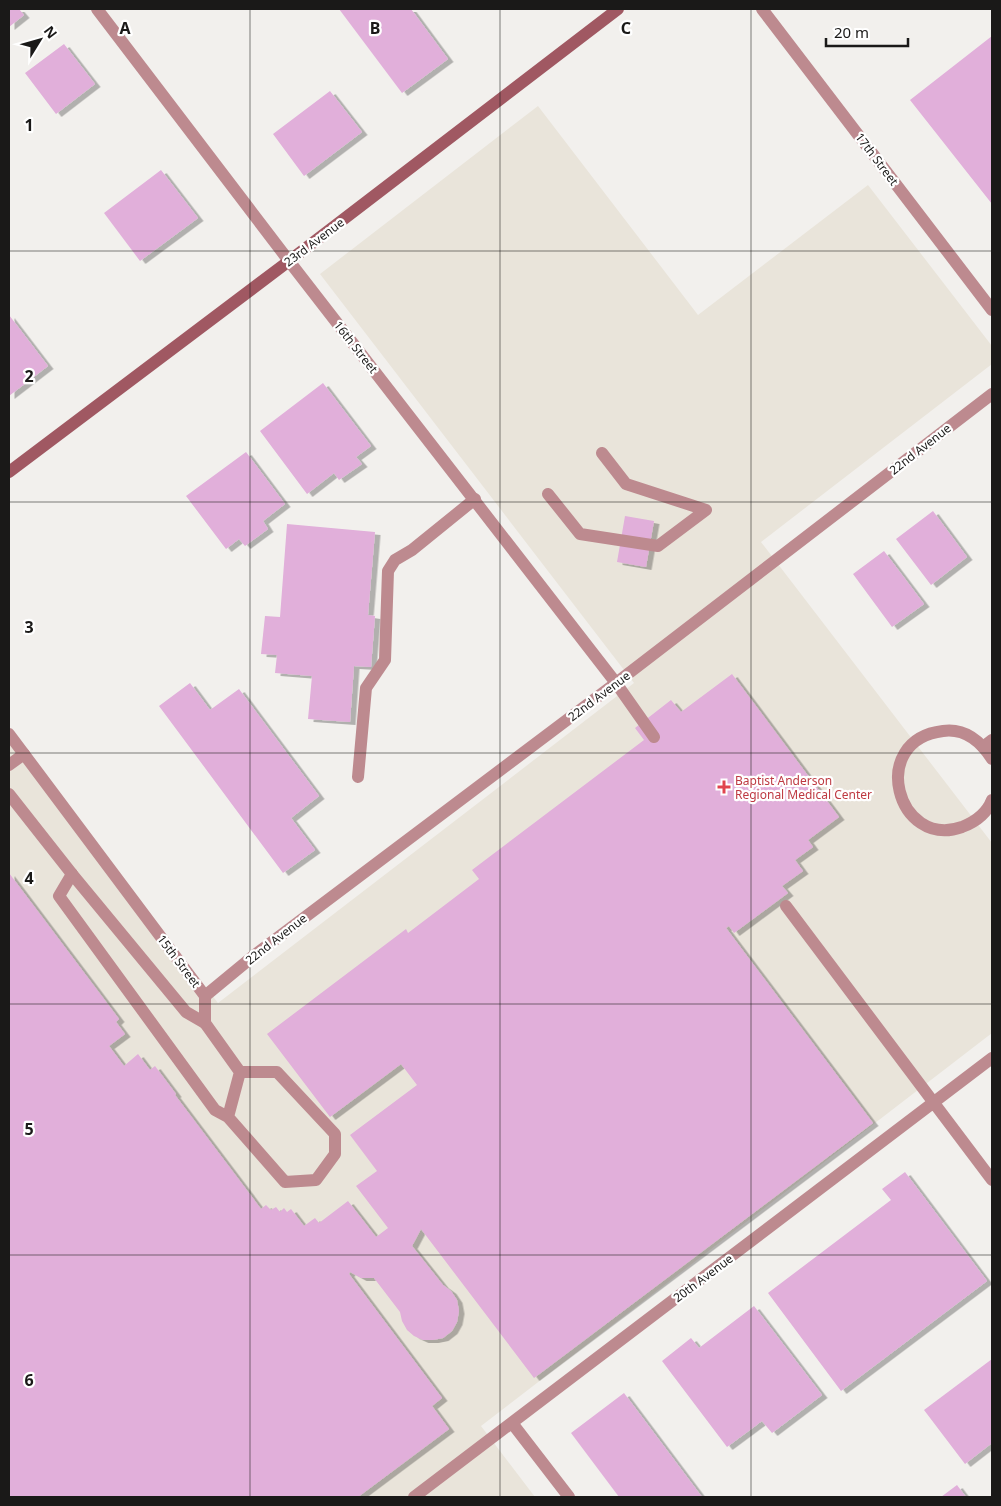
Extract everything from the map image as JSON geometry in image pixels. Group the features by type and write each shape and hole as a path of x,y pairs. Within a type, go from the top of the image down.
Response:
{"main road":[{"name":"23rd Avenue","path":"9,472 618,9"}],"street":[{"name":"16th Street","path":"97,9 289,261 616,683 654,736"},
{"name":"17th Street","path":"762,9 992,310"},
{"name":"22nd Avenue","path":"205,996 256,954 616,683 992,394"},
{"path":"548,494 580,534 658,546 706,510 626,484 602,453"},
{"path":"358,777 366,688 385,660 388,571 395,560 412,550 475,499"},
{"path":"992,759 988,743 961,732 948,730 934,732 922,737 911,745 903,756 898,768 897,782 900,796 906,808 921,822 940,830 956,829 970,824 982,815 992,800"},
{"name":"15th Street","path":"9,734 205,996 205,1023"},
{"path":"9,765 24,754"},
{"name":"15th Street","path":"9,794 72,874 186,1012 205,1023"},
{"path":"72,874 59,896 215,1110 228,1117 285,1182 316,1180 335,1154 335,1134 277,1072 240,1072"},
{"path":"786,906 992,1180"},
{"path":"205,1023 240,1072"},
{"name":"20th Avenue","path":"414,1497 992,1058"},
{"path":"228,1117 240,1072"},
{"path":"512,1423 569,1497"}],"shaded area":[{"name":"Baptist Anderson Regional Medical Center","path":"538,106 698,315 868,185 992,346 992,364 761,542 992,843 992,1033 481,1426 535,1497 9,1497 9,731 218,1003 634,683 320,274"}],"building":[{"path":"9,9 19,9 24,15 9,27"},
{"path":"339,9 411,9 448,59 402,93"},
{"path":"992,36 992,204 910,100"},
{"path":"64,44 95,84 56,114 25,73"},
{"path":"330,91 362,132 304,176 273,134"},
{"path":"161,170 198,218 140,261 104,213"},
{"path":"9,315 48,366 9,396"},
{"path":"323,383 371,446 356,457 362,464 339,480 334,473 307,494 260,431"},
{"path":"246,452 285,504 263,521 268,529 245,546 239,539 226,549 186,496"},
{"path":"933,511 967,557 931,585 896,539"},
{"path":"625,516 654,521 646,567 617,562"},
{"path":"287,524 375,532 368,615 375,616 371,667 354,666 350,722 308,719 312,676 275,673 277,655 261,654 265,616 280,617"},
{"path":"884,551 924,604 892,627 853,574"},
{"path":"732,674 839,817 808,840 813,847 795,860 803,871 782,886 788,893 734,933 729,926 726,928 873,1123 534,1378 421,1229 412,1246 457,1300 459,1311 457,1322 452,1331 443,1338 423,1340 414,1336 407,1330 400,1312 374,1278 361,1278 350,1272 349,1274 442,1398 432,1406 449,1429 358,1497 9,1497 9,873 119,1019 116,1022 125,1034 109,1046 124,1066 138,1054 150,1070 155,1066 261,1209 266,1205 271,1210 276,1207 280,1212 284,1208 287,1212 291,1209 304,1226 315,1218 319,1223 348,1201 376,1237 388,1228 356,1186 377,1171 350,1135 417,1085 401,1064 330,1117 267,1034 406,929 408,933 479,879 472,870 644,740 635,728 671,700 681,712"},
{"path":"190,683 210,710 239,689 319,796 291,818 315,850 283,873 159,706"},
{"path":"905,1172 987,1281 841,1391 768,1293 891,1200 882,1189"},
{"path":"754,1306 822,1395 772,1433 762,1421 727,1447 662,1361 691,1338 699,1348"},
{"path":"992,1359 992,1443 965,1464 924,1410"},
{"path":"624,1393 702,1497 619,1497 571,1433"},
{"path":"957,1485 966,1497 941,1497"}],"place":[{"name":"Baptist Anderson Regional Medical Center","path":"724,787"}]}
